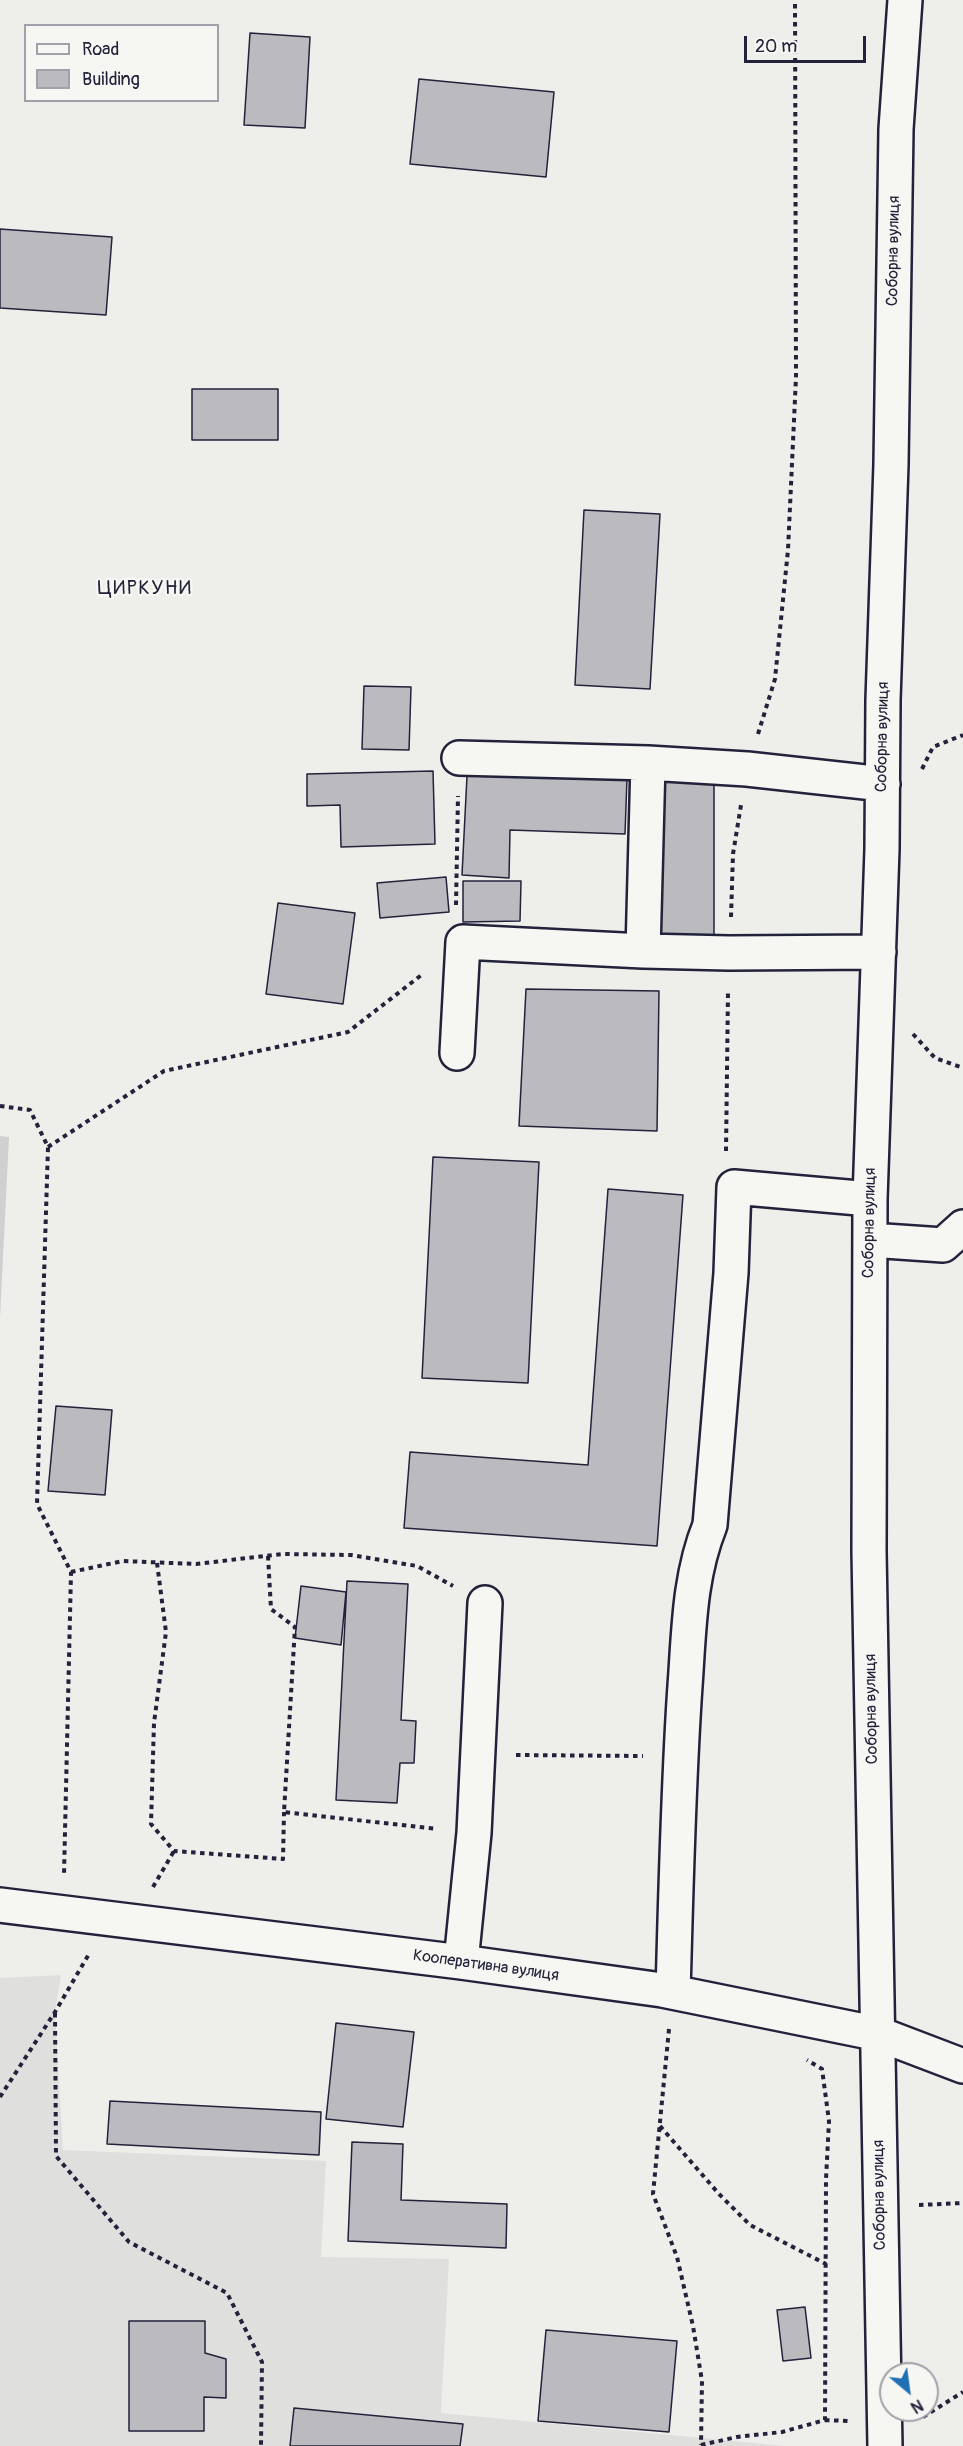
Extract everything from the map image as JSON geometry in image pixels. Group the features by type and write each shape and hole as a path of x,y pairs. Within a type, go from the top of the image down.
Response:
{"street":[{"name":"Соборна вулиця","path":"885,2446 869,1551 870,1199 879,952 883,700 891,464 896,129 905,0"},
{"path":"459,758 648,763 747,769 883,784"},
{"path":"643,951 648,763"},
{"path":"457,1053 463,942 643,951 879,952"},
{"path":"673,1992 680,1756 690,1599 699,1551 710,1525 731,1273 734,1187 870,1199"},
{"path":"870,1240 943,1245 963,1227"},
{"path":"460,1962 474,1833 485,1603"},
{"name":"Кооперативна вулиця","path":"0,1905 460,1962 673,1992 879,2034 963,2066"}],"path":[{"path":"747,769 775,680 788,550 796,377 795,0"},
{"path":"921,772 933,747 963,735"},
{"path":"48,1147 164,1071 348,1032 463,942 456,919 459,758"},
{"path":"913,1024 913,1034 935,1058 963,1068"},
{"path":"0,1106 30,1110 48,1147 37,1504 71,1572 64,1912"},
{"path":"71,1572 123,1561 195,1564 282,1554 351,1555 417,1566 485,1603"},
{"path":"157,1563 166,1632 154,1723 151,1824 174,1851 283,1859 295,1627 271,1609 268,1556"},
{"path":"479,1755 680,1756"},
{"path":"284,1812 474,1833"},
{"path":"0,2097 55,2012 88,1954 100,1956"},
{"path":"673,1992 653,2194 677,2257 693,2326 702,2381 701,2445 737,2437 782,2432 825,2420 829,2121 822,2069 803,2057"},
{"path":"55,2012 56,2156 129,2242 227,2293 262,2362 261,2446"},
{"path":"660,2126 718,2194 750,2225 826,2264"},
{"path":"880,2212 910,2205 963,2203"}],"shaded area":[{"path":"0,1136 9,1137 0,1318"},
{"path":"61,1975 55,2012 63,2150 326,2161 321,2257 449,2259 441,2413 785,2446 0,2446 0,1978"}],"building":[{"path":"250,33 310,37 305,128 244,125"},
{"path":"419,79 554,92 546,177 410,164"},
{"path":"0,229 112,237 106,315 0,308"},
{"path":"192,389 278,389 278,440 192,440"},
{"path":"584,510 660,514 650,689 575,685"},
{"path":"364,686 411,687 409,750 362,749"},
{"path":"433,771 435,844 341,847 340,805 307,806 307,774"},
{"path":"467,776 627,778 625,834 510,830 509,878 462,875"},
{"path":"659,777 714,780 714,945 657,941"},
{"path":"446,877 449,912 380,918 377,883"},
{"path":"463,881 521,881 520,921 463,922"},
{"path":"278,903 355,913 343,1004 266,994"},
{"path":"526,989 659,991 657,1131 519,1126"},
{"path":"433,1157 539,1162 528,1383 422,1378"},
{"path":"608,1189 683,1195 657,1546 404,1528 410,1452 588,1465"},
{"path":"56,1406 112,1410 105,1495 48,1491"},
{"path":"347,1581 408,1584 401,1720 416,1721 414,1763 400,1763 397,1803 336,1800"},
{"path":"301,1586 346,1592 341,1645 295,1638"},
{"path":"336,2023 414,2032 403,2127 326,2119"},
{"path":"110,2101 321,2112 319,2155 107,2144"},
{"path":"352,2142 403,2144 401,2200 507,2204 506,2248 348,2241"},
{"path":"805,2307 811,2358 783,2361 777,2310"},
{"path":"129,2321 205,2321 205,2353 226,2359 226,2398 204,2397 204,2431 129,2431"},
{"path":"546,2330 677,2341 669,2432 538,2421"},
{"path":"294,2408 463,2424 460,2446 290,2446"}],"district":[{"name":"ЦИРКУНИ","path":"145,589"}]}
